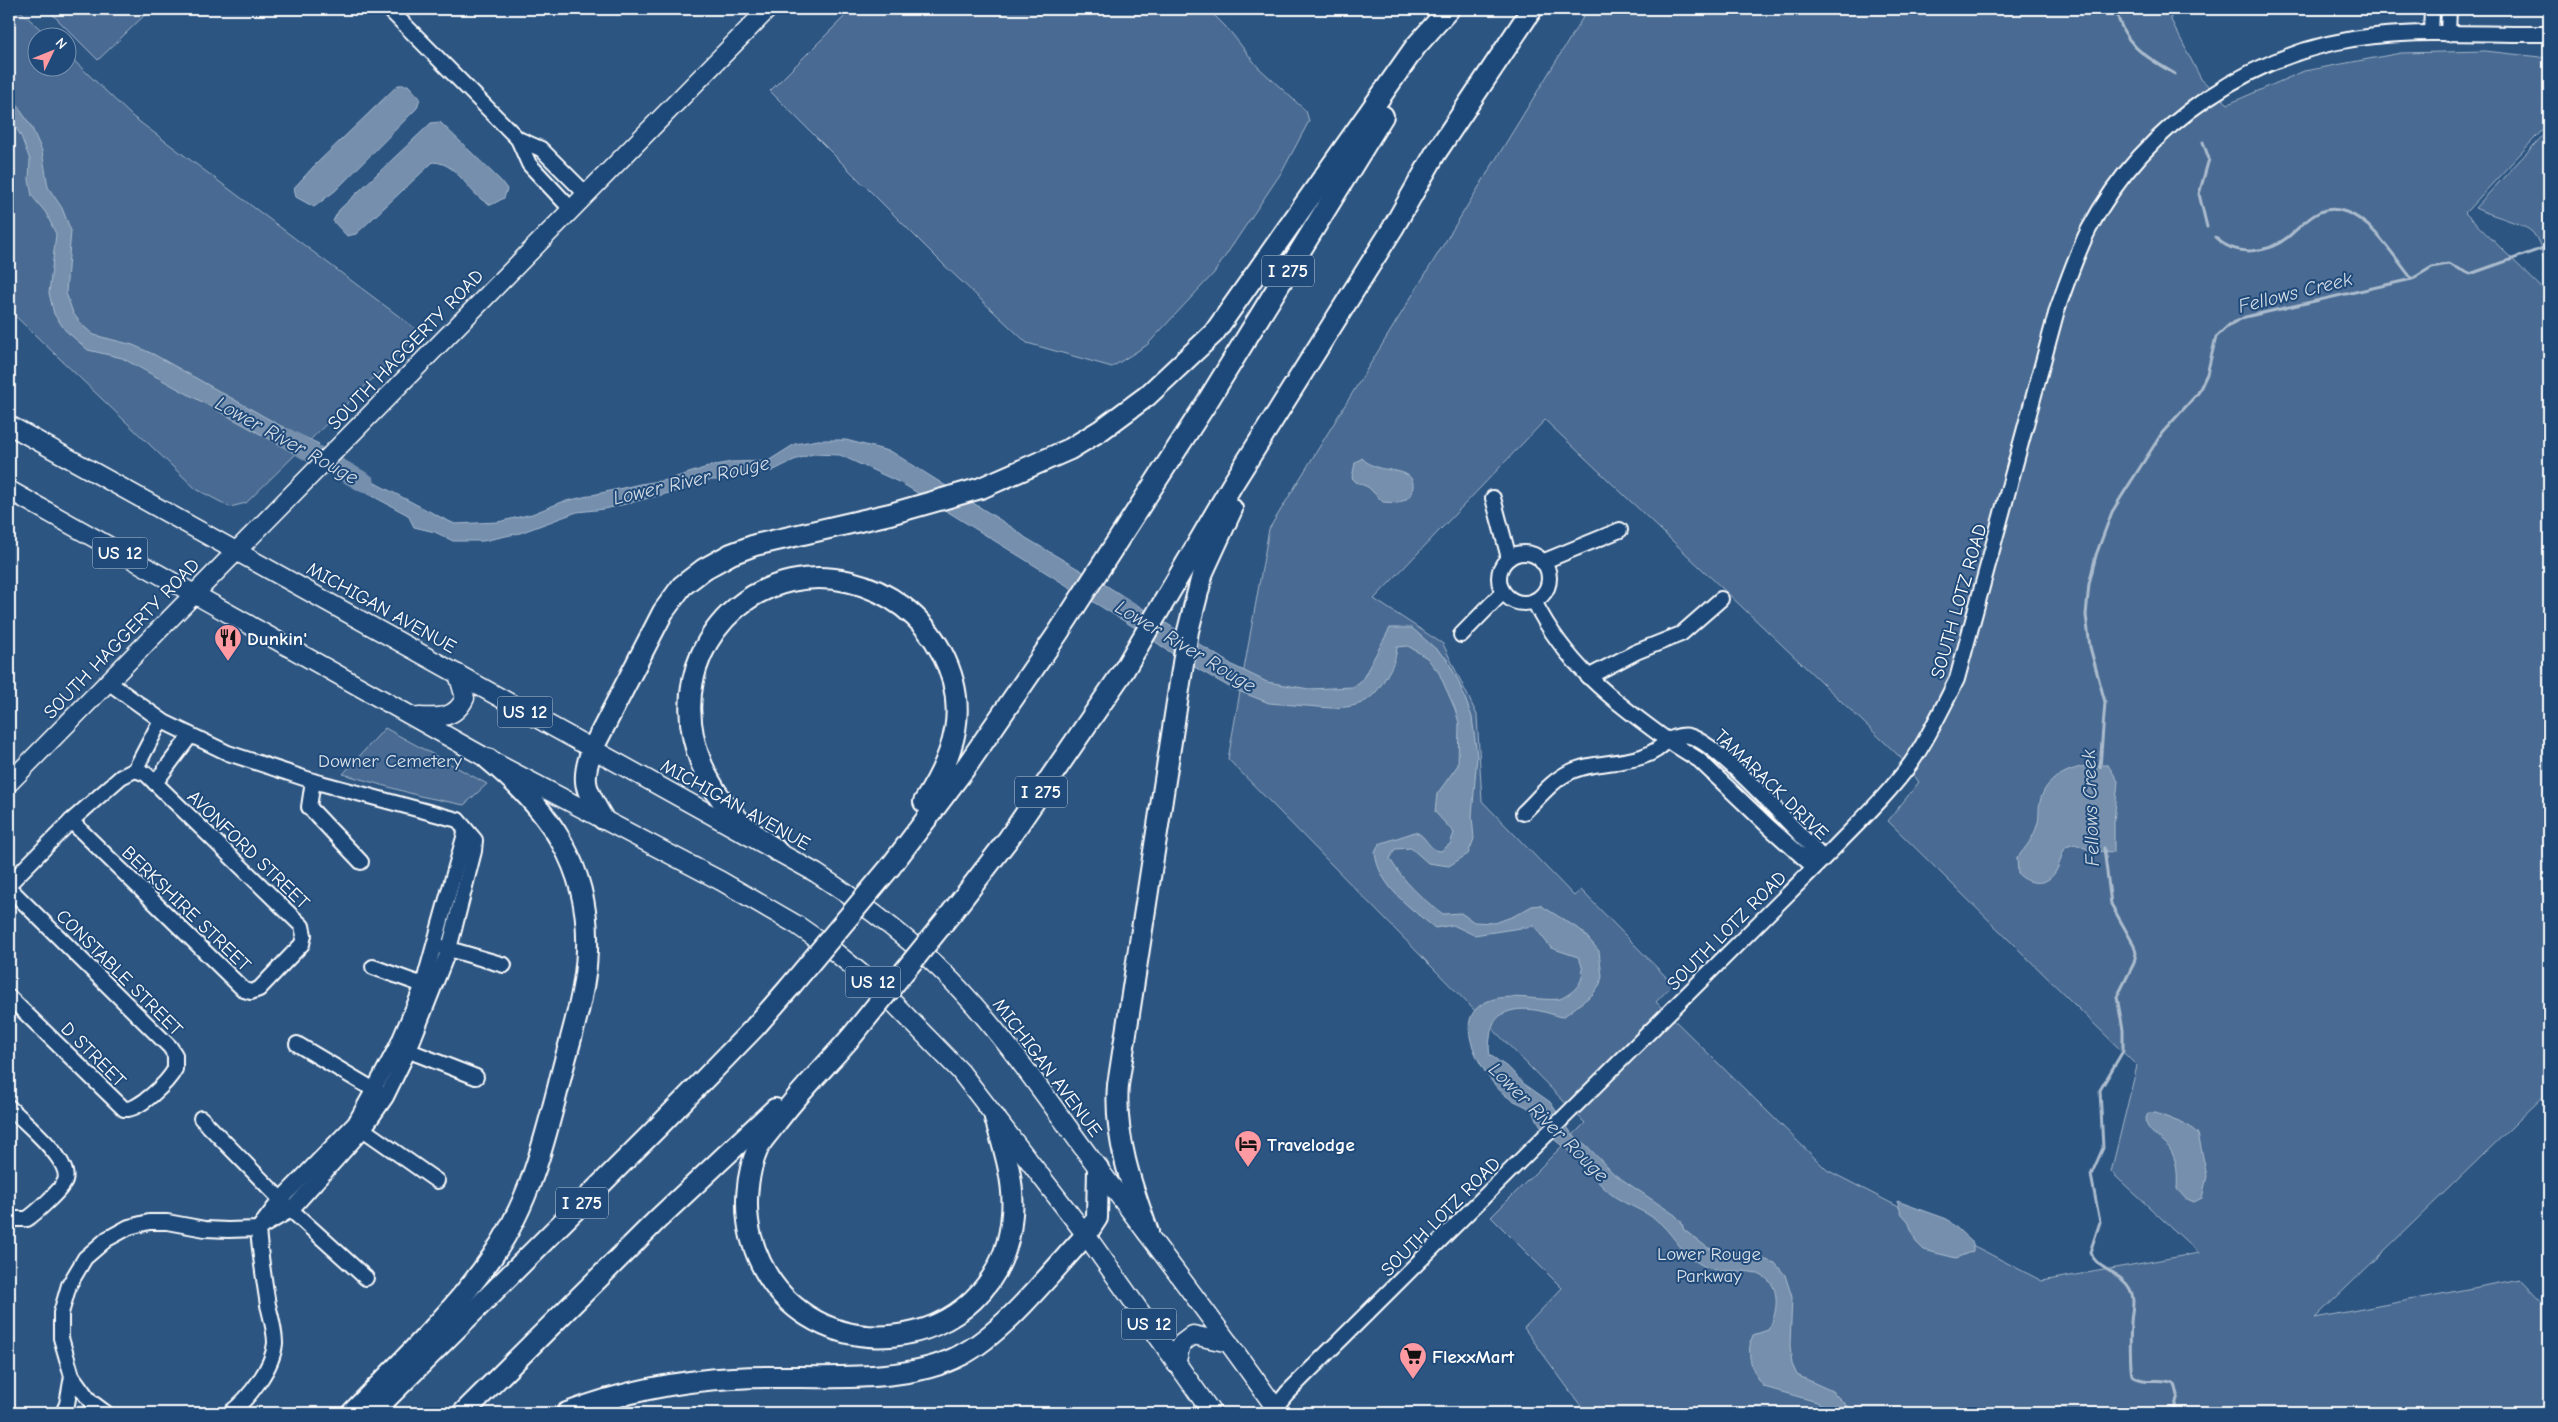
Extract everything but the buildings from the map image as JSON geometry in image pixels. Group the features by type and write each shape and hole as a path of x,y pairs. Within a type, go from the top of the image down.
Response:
{"highway":[{"path":"603,819 584,783 585,768 592,750 663,612 682,586 719,560 755,545 890,514 981,488 1070,449 1101,430 1147,396 1214,333 1416,46 1451,9"},
{"name":"I 275","path":"371,1413 664,1121 755,1027 894,862 968,764 1058,633 1214,391 1378,123 1451,9"},
{"name":"I 275","path":"463,1413 659,1218 852,1036 1009,838 1124,670 1232,485 1393,228 1435,154 1532,9"},
{"path":"1148,1232 1122,1152 1117,1096 1177,699 1188,631 1200,581 1224,522 1359,294 1393,228"},
{"path":"776,850 733,814 704,771 691,732 690,702 695,674 711,638 738,606 758,594 794,581 836,578 876,589 894,599 923,624 945,659 957,698 954,741 947,761 939,779 912,820 894,862"},
{"path":"352,1413 440,1322 493,1256 513,1219 529,1187 542,1151 585,972 587,925 584,900 571,860 552,826 534,801 488,759"},
{"path":"852,1036 779,1118 758,1147 751,1167 747,1221 757,1256 774,1286 796,1310 849,1334 893,1337 911,1334 946,1319 979,1294 1000,1262 1013,1213 1007,1161 996,1118"},
{"path":"567,1413 625,1395 684,1383 734,1378 878,1374 928,1369 960,1356 989,1336 1086,1235 1097,1218 1098,1168"}],"main road":[{"name":"SOUTH HAGGERTY ROAD","path":"9,783 768,9"},
{"name":"MICHIGAN AVENUE","path":"9,425 238,550 592,750 776,850 816,873 865,906 920,950 951,980 1022,1063 1098,1168 1148,1232 1277,1411"},
{"name":"US 12","path":"9,490 488,759 721,881 797,925 830,948 879,988 919,1026 960,1071 1086,1235 1212,1413"},
{"path":"416,717 442,719 456,711 465,698 458,674"},
{"path":"1176,1364 1180,1344 1194,1335 1228,1343"}],"street":[{"path":"389,9 518,139 529,164 571,209"},
{"path":"2431,34 2432,9"},
{"path":"2448,34 2449,9"},
{"name":"SOUTH LOTZ ROAD","path":"1277,1411 1287,1393 1819,863 1883,798 1911,762 1936,722 1957,679 2057,310 2069,274 2090,228 2115,188 2142,155 2170,128 2208,97 2254,71 2299,53 2375,36 2549,34"},
{"path":"518,139 541,149 586,194"},
{"path":"1493,498 1509,558"},
{"path":"1542,562 1620,530"},
{"path":"1515,554 1530,554 1542,562 1547,568 1548,584 1540,597 1534,601 1517,602 1503,592 1499,578 1500,570 1509,558 1515,554"},
{"path":"1461,635 1503,592"},
{"path":"1588,677 1636,652 1681,634 1721,599"},
{"path":"1523,813 1569,772 1642,756 1660,749 1667,740 1615,702 1588,677 1548,630 1534,601"},
{"path":"106,1413 90,1401 72,1376 62,1338 61,1313 69,1285 85,1258 107,1239 129,1227 149,1222 167,1222 205,1229 258,1228 291,1210 359,1126 380,1093 403,1048 428,987 449,949 475,840 458,820 313,781 228,753 190,736 161,720 108,682"},
{"path":"9,886 71,821 121,777 135,770 161,720"},
{"name":"TAMARACK DRIVE","path":"1667,740 1683,735 1691,736 1713,749 1819,863"},
{"path":"155,783 190,736"},
{"name":"AVONFORD STREET","path":"135,770 146,774 302,926 304,935 302,944 280,968"},
{"path":"313,781 309,807 361,862"},
{"name":"BERKSHIRE STREET","path":"71,821 244,990 251,992 259,990 280,968"},
{"path":"428,987 435,944 466,834 464,827"},
{"name":"CONSTABLE STREET","path":"9,886 173,1051 176,1059 175,1068 156,1089"},
{"path":"435,944 504,966"},
{"path":"373,967 428,987"},
{"name":"D STREET","path":"9,997 121,1108 130,1110 135,1108 156,1089"},
{"path":"297,1044 380,1093"},
{"path":"403,1048 476,1077"},
{"path":"9,1107 64,1164 65,1182 27,1219 14,1219 9,1216"},
{"path":"201,1118 291,1210 366,1278"},
{"path":"359,1126 436,1181"},
{"path":"230,1413 251,1391 273,1356 275,1342 260,1261 258,1228 281,1199 359,1126"},
{"path":"63,1413 67,1404 72,1376"}],"green space":[{"path":"9,9 18,9 39,28 28,28 28,78 78,78 78,65 133,117 420,332 246,503 230,507 196,489 9,310"},
{"path":"47,9 151,9 98,60 78,40 78,28 66,28"},
{"path":"852,9 1208,9 1229,30 1258,67 1306,111 1309,121 1283,170 1214,273 1147,345 1112,367 1027,343 944,265 770,91"},
{"name":"Lower Rouge Parkway","path":"1588,9 2170,9 2171,20 2201,79 2228,104 2304,71 2401,53 2485,51 2549,58 2549,123 2465,213 2549,295 2549,1091 2315,1318 2520,1279 2549,1309 2549,1413 1586,1413 1524,1328 1562,1288 1491,1217 1585,1123 1228,759 1269,529","holes":["1545,420 1900,757 1919,782 1888,821 2137,1066 2111,1172 2199,1253 2042,1281 1827,1170 1656,1002 1673,984 1581,890 1574,896 1482,801 1477,715 1443,644 1374,599"]},
{"path":"2549,129 2549,286 2542,251 2533,233 2522,226 2475,208"},
{"name":"Downer Cemetery","path":"385,728 487,784 464,805 420,796 343,774"}],"water":[{"path":"398,85 408,85 420,98 417,108 335,191 314,207 296,197 294,188 314,166"},
{"path":"9,93 31,126 42,151 48,187 62,208 71,231 66,293 73,313 82,325 94,335 133,345 155,355 281,426 319,444 304,458 122,358 88,350 65,330 54,314 49,293 56,234 46,213 32,196 29,180 30,160 21,136 9,116"},
{"path":"440,122 501,181 507,189 504,198 491,205 483,201 450,168 433,162 356,234 347,236 333,221 339,210 431,123"},
{"path":"818,440 846,440 892,452 1026,538 1107,586 1234,666 1267,682 1309,689 1353,687 1362,680 1390,628 1412,628 1446,658 1458,680 1472,717 1477,756 1472,816 1474,839 1468,854 1449,866 1428,863 1411,848 1395,849 1390,859 1414,889 1443,914 1461,913 1474,922 1495,923 1514,916 1532,906 1540,905 1582,931 1599,951 1602,976 1600,984 1593,994 1563,1017 1523,1009 1506,1012 1499,1016 1491,1031 1490,1055 1510,1069 1523,1083 1550,1102 1572,1134 1586,1145 1614,1174 1675,1215 1681,1221 1684,1230 1708,1248 1745,1253 1775,1263 1785,1275 1792,1297 1790,1345 1792,1364 1797,1375 1832,1391 1854,1413 1836,1413 1817,1402 1764,1387 1753,1369 1750,1349 1753,1335 1768,1330 1773,1319 1776,1300 1771,1283 1755,1273 1709,1268 1693,1259 1655,1219 1620,1200 1605,1189 1578,1159 1545,1131 1531,1110 1508,1097 1490,1079 1482,1067 1471,1042 1469,1029 1470,1018 1476,1009 1494,999 1505,997 1560,999 1577,987 1580,982 1582,976 1581,964 1578,957 1551,948 1534,926 1474,935 1453,925 1435,928 1397,895 1383,876 1375,853 1379,844 1415,832 1422,836 1430,846 1441,851 1450,844 1454,833 1435,812 1437,794 1458,765 1459,723 1439,673 1427,658 1408,646 1397,647 1393,663 1381,685 1364,702 1331,708 1269,703 1231,688 1177,657 1137,629 903,484 840,455 813,454 794,460 772,471 737,475 720,480 705,480 689,488 605,509 577,512 520,533 483,541 453,541 435,532 414,527 408,515 335,476 349,463 375,483 455,524 498,522 532,514 562,502 640,484 667,480 711,466 731,462 768,461 795,444"},
{"path":"1362,458 1376,467 1408,475 1413,484 1410,495 1398,503 1383,502 1368,487 1356,482 1352,478 1355,463"},
{"path":"2090,765 2108,765 2118,781 2114,822 2114,852 2092,851 2075,844 2066,847 2054,875 2045,881 2028,881 2018,874 2017,858 2029,843 2036,830 2039,805 2043,793 2052,780 2066,772"},
{"path":"2148,1113 2156,1113 2189,1126 2198,1134 2207,1176 2202,1198 2194,1202 2185,1198 2177,1189 2177,1170 2174,1157 2168,1146 2149,1129 2145,1121"},
{"path":"1897,1201 1947,1219 1973,1243 1973,1251 1956,1258 1924,1250 1916,1242 1908,1221 1901,1213"}],"waterway":[{"path":"2116,9 2124,32 2137,49 2175,74"},
{"path":"2203,142 2209,159 2199,194 2207,227"},
{"path":"2215,237 2232,248 2251,251 2261,250 2280,243 2314,215 2328,210 2337,210 2346,212 2366,224 2383,241 2412,279"},
{"name":"Fellows Creek","path":"2100,767 2105,702 2090,647 2086,615 2089,584 2096,555 2112,512 2123,494 2162,433 2198,393 2207,374 2216,337 2229,325 2245,317 2412,279 2432,267 2448,264 2470,274 2549,246"},
{"name":"Lower River Rouge","path":"286,438 365,483"},
{"name":"Fellows Creek","path":"2104,848 2111,904 2134,945 2136,953 2134,963 2117,997 2123,1030 2123,1051 2100,1090 2103,1148 2091,1175 2100,1222 2090,1252 2098,1263 2126,1283 2132,1293 2130,1342 2132,1375 2142,1380 2165,1381 2175,1384 2178,1395 2173,1413"}],"place":[{"name":"Dunkin'","path":"228,662"},
{"name":"Travelodge","path":"1248,1168"},
{"name":"FlexxMart","path":"1413,1380"}]}
